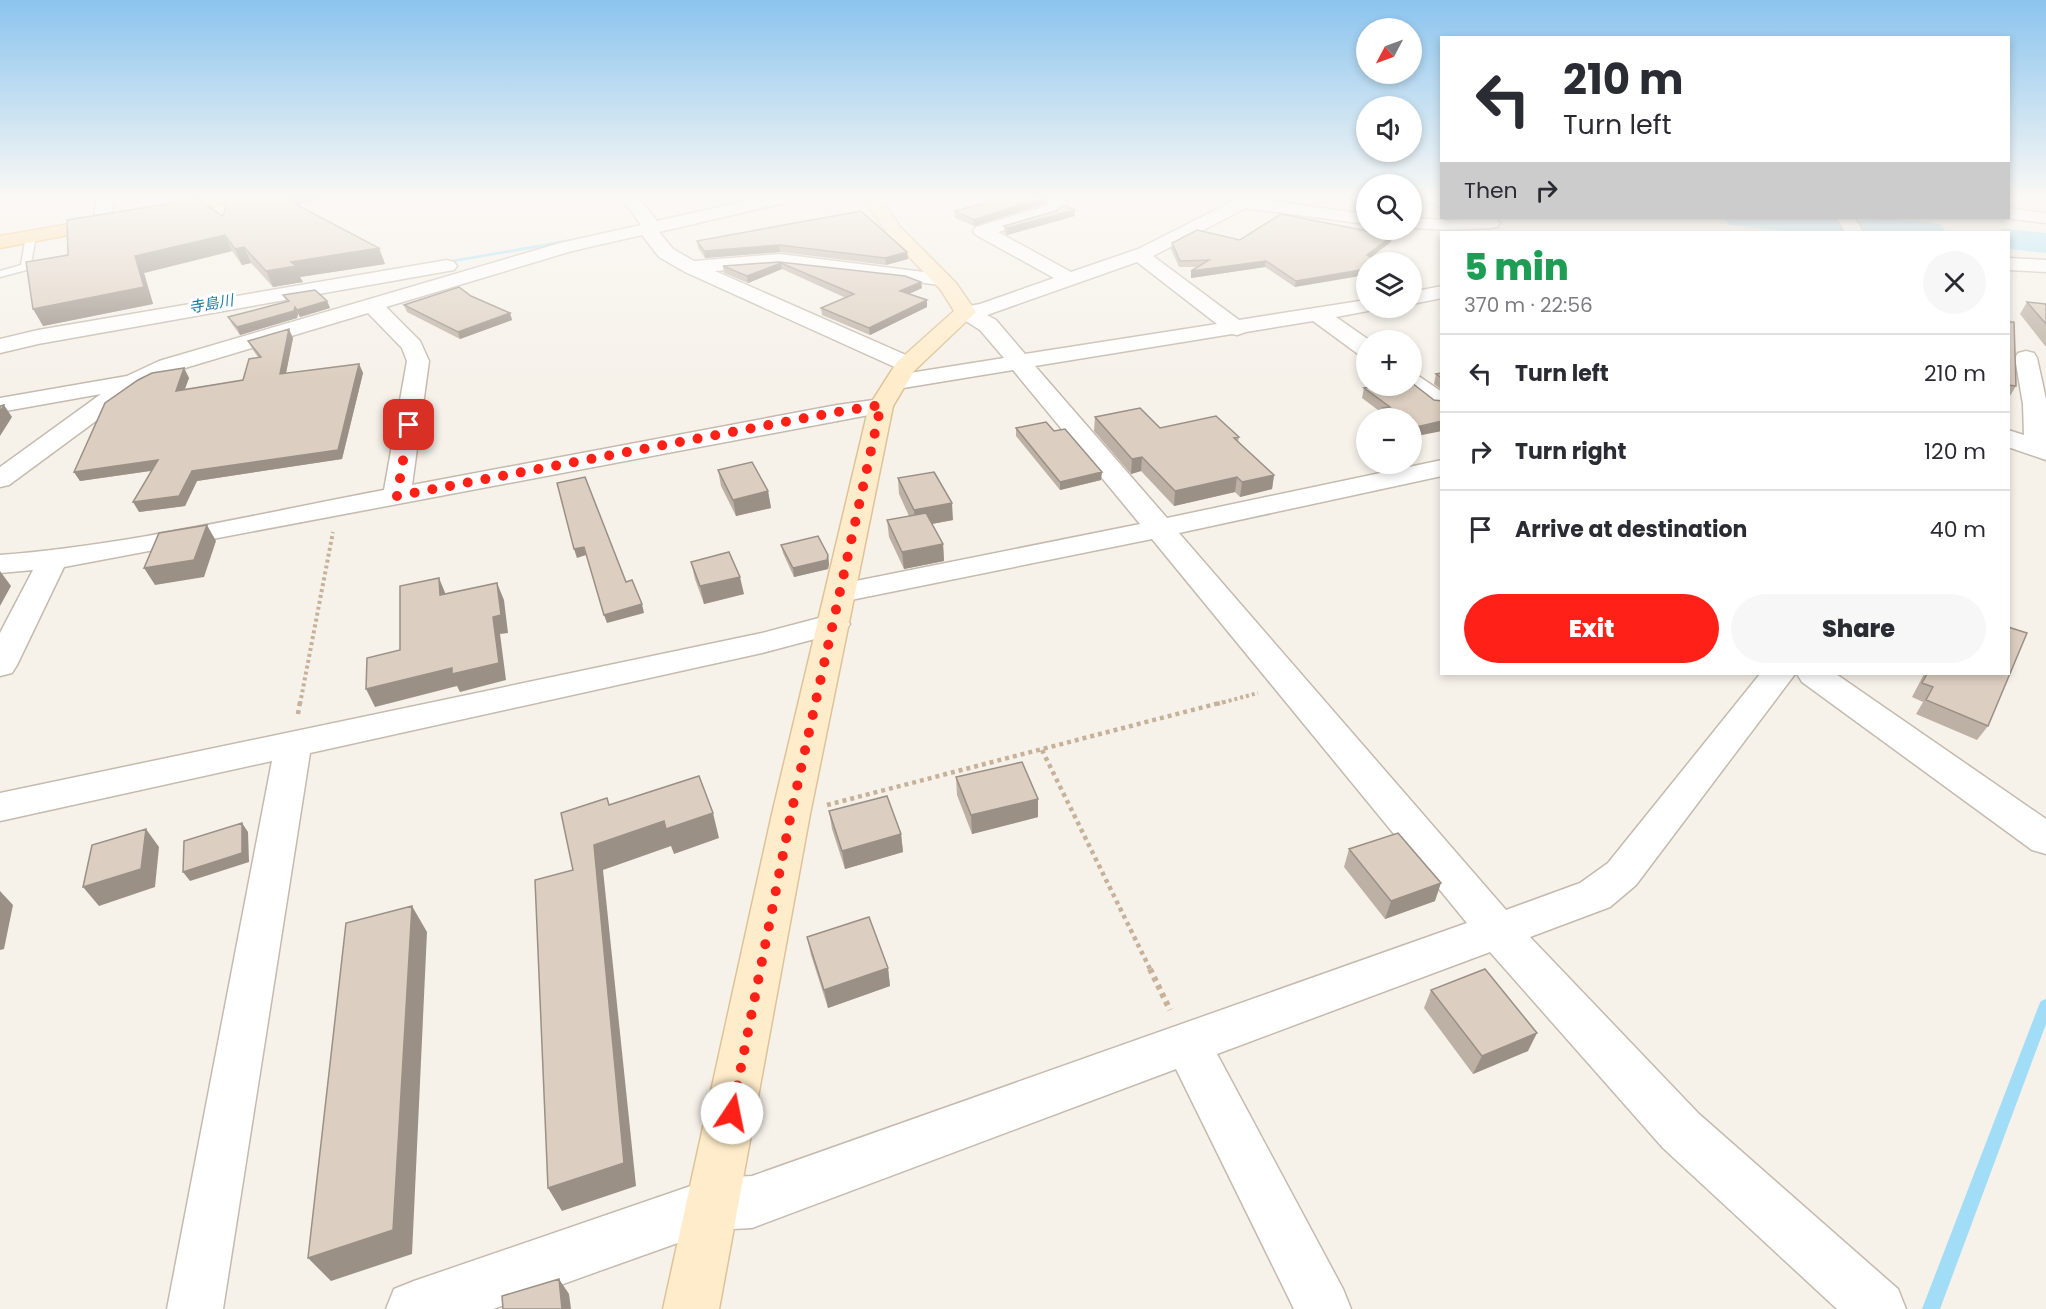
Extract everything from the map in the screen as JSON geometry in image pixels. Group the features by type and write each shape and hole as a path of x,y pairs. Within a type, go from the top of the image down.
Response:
{"street":[{"path":"0,346 73,331 501,257"},
{"path":"0,405 134,382 189,359 535,257"},
{"path":"673,257 895,384"},
{"path":"918,257 959,300 965,312 988,325 1021,363 1499,932 1681,1131 1878,1309"},
{"path":"1029,257 1069,279"},
{"path":"691,1309 791,814 838,608 895,384 965,312 983,310 1133,257"},
{"path":"1142,257 1237,329"},
{"path":"691,267 780,260 940,279"},
{"path":"2010,264 2046,266"},
{"path":"1422,296 1440,292"},
{"path":"373,306 411,346 418,361 397,496"},
{"path":"0,564 53,560 837,412 895,384 1320,316 1356,308"},
{"path":"1320,316 1356,342"},
{"path":"2010,439 2042,451 2027,359"},
{"path":"0,479 134,382"},
{"path":"1422,389 1440,403"},
{"path":"0,807 751,645 838,608 1161,528 1440,468"},
{"path":"0,665 53,560"},
{"path":"414,1309 714,1204 752,1202 1595,896 1622,874 1777,675"},
{"path":"1815,675 2046,839"},
{"path":"195,1309 292,744"},
{"path":"1187,1044 1323,1309"}],"lane":[{"path":"0,274 26,267 28,257"}],"path":[{"path":"292,744 337,507"},
{"path":"791,814 1290,685"},
{"path":"1041,750 1187,1044"}],"building":[{"path":"55,257 135,257 144,287 33,309 26,262"},
{"path":"253,257 322,257 291,262 296,266 266,271"},
{"path":"1178,257 1356,257 1356,271 1296,281 1266,261 1191,271 1209,260 1180,261"},
{"path":"779,262 905,276 921,282 900,291 927,300 869,328 821,308 854,294 781,263 747,276 723,266"},
{"path":"459,287 471,296 510,313 458,332 404,305"},
{"path":"315,290 327,301 297,310 295,307 294,311 237,327 228,317 289,301 283,295"},
{"path":"2027,302 2046,304 2046,324"},
{"path":"2010,322 2014,322 2016,386 2010,385"},
{"path":"289,329 280,374 359,364 338,450 192,471 179,496 133,502 158,460 74,472 105,403 138,380 152,373 184,368 176,391 243,380 249,359 261,357 248,341"},
{"path":"1422,391 1434,400 1440,401 1440,421 1422,426 1422,408 1383,408 1390,407 1375,396 1422,396"},
{"path":"1140,408 1160,428 1216,416 1239,437 1234,438 1274,475 1242,482 1237,477 1175,491 1142,457 1132,459 1095,417"},
{"path":"1046,422 1054,431 1065,429 1102,472 1060,482 1016,428"},
{"path":"752,462 768,491 733,500 718,470"},
{"path":"934,472 952,503 914,510 898,478"},
{"path":"585,477 626,582 632,580 642,604 604,615 584,547 574,549 557,483"},
{"path":"926,513 943,544 902,552 887,520"},
{"path":"207,525 194,560 144,568 159,533"},
{"path":"818,536 828,555 827,560 793,568 781,545"},
{"path":"729,552 740,577 700,586 691,562"},
{"path":"439,578 440,595 497,583 501,615 493,617 499,663 452,674 452,668 366,689 367,658 400,650 400,586"},
{"path":"2010,628 2027,633 2010,674"},
{"path":"1926,675 2009,675 1988,726 1926,700 1933,687 1922,683"},
{"path":"1022,762 1038,799 971,815 956,777"},
{"path":"699,776 713,813 666,829 664,821 594,845 624,1163 548,1188 535,880 573,870 561,813 607,798 609,805"},
{"path":"887,796 901,834 842,851 829,811"},
{"path":"242,823 242,853 183,872 184,841"},
{"path":"146,829 141,869 83,887 92,845"},
{"path":"1398,833 1441,883 1391,901 1349,849"},
{"path":"412,906 393,1230 308,1258 346,923"},
{"path":"869,917 888,968 824,990 807,937"},
{"path":"1485,969 1537,1033 1482,1056 1431,990"},
{"path":"559,1279 562,1309 503,1309 502,1296"}],"waterway":[{"name":"寺島川","path":"437,263 473,257"},
{"path":"1931,1309 2046,1005"}],"route":[{"path":"409,425 397,496 881,405 791,814 732,1113"}]}
